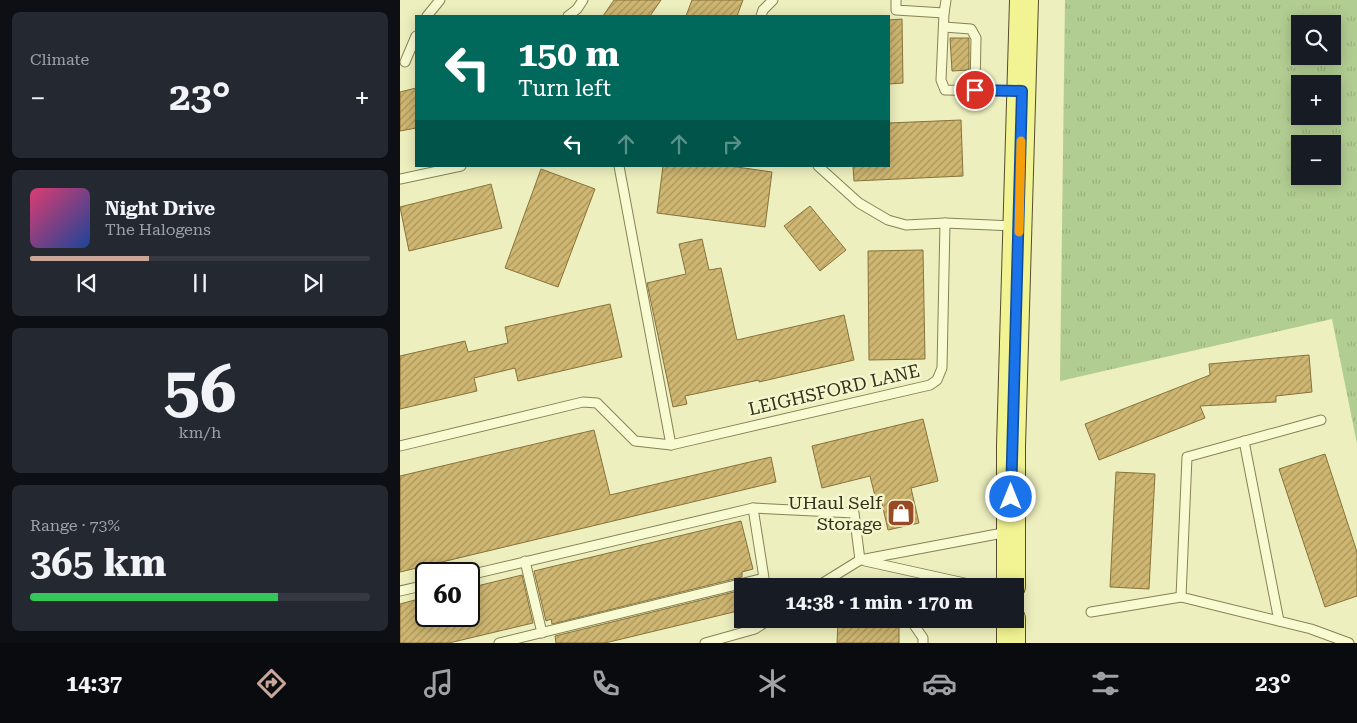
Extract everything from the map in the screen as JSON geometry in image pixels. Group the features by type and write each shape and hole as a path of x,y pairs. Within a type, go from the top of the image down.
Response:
{"main road":[{"path":"1011,578 1011,446 1019,226 1024,0"},
{"path":"1011,628 1011,643"}],"lane":[{"path":"428,15 440,0"},
{"path":"569,15 577,9 583,0"},
{"path":"762,15 772,0"},
{"path":"896,0 896,10 944,12"},
{"path":"946,0 944,27 947,54 941,80 944,90 1022,91"},
{"path":"944,27 971,29 976,38 975,90"},
{"path":"403,62 415,38"},
{"path":"400,179 456,167"},
{"path":"619,167 671,445"},
{"path":"819,167 859,203 888,220 906,225 944,223 1019,226"},
{"name":"LEIGHSFORD LANE","path":"400,446 583,402 597,403 635,441 671,445 930,385 937,380 942,368 944,223"},
{"path":"1181,597 1187,457 1321,420"},
{"path":"1244,441 1278,621"},
{"path":"480,572 753,508 854,513 860,560"},
{"path":"499,643 764,578 753,508"},
{"path":"831,578 860,560 1011,532"},
{"path":"860,560 942,578"},
{"path":"525,561 542,633"},
{"path":"400,591 415,588"},
{"path":"1091,612 1181,597 1311,629 1349,643"},
{"path":"705,643 722,641 756,628"},
{"path":"916,628 923,638 923,643"}],"green space":[{"path":"1065,0 1357,0 1357,444 1332,319 1060,381"}],"building":[{"path":"614,0 661,0 651,15 604,15"},
{"path":"692,0 743,0 737,15 686,15"},
{"path":"902,19 903,83 890,84 890,20"},
{"path":"950,38 969,38 969,70 952,71"},
{"path":"415,88 415,128 400,131 400,92"},
{"path":"961,120 963,176 854,181 853,167 890,167 890,123"},
{"path":"663,167 737,167 772,172 765,227 657,213"},
{"path":"541,169 595,189 558,287 505,268"},
{"path":"491,184 502,228 409,251 400,207"},
{"path":"810,206 846,250 820,271 784,226"},
{"path":"702,239 709,270 721,268 737,340 844,315 854,360 759,382 759,380 685,396 687,404 673,407 647,283 686,274 679,244"},
{"path":"923,250 925,359 869,360 868,251"},
{"path":"610,304 622,357 518,381 515,368 474,378 477,391 400,409 400,356 465,341 468,352 508,343 505,327"},
{"path":"1309,355 1312,392 1276,396 1276,402 1200,406 1205,418 1099,460 1085,424 1210,375 1209,364"},
{"path":"923,419 938,481 911,488 919,523 888,530 880,495 875,496 870,476 822,488 812,446"},
{"path":"594,430 610,495 771,457 776,482 442,562 415,562 415,568 400,572 400,476"},
{"path":"1325,454 1357,552 1357,596 1325,607 1279,469"},
{"path":"1116,472 1155,474 1149,589 1110,587"},
{"path":"741,521 753,569 742,572 742,577 552,624 551,619 546,621 534,571"},
{"path":"522,575 533,623 449,643 400,643 400,604 415,600 415,627 480,627 480,585"},
{"path":"734,592 734,612 605,643 556,643 555,636"},
{"path":"838,628 899,628 899,643 837,643"}],"slow traffic":[{"path":"1019,232 1021,141"}],"place":[{"name":"UHaul Self Storage","path":"901,513"}],"route":[{"path":"975,90 1022,91 1011,497"}]}
